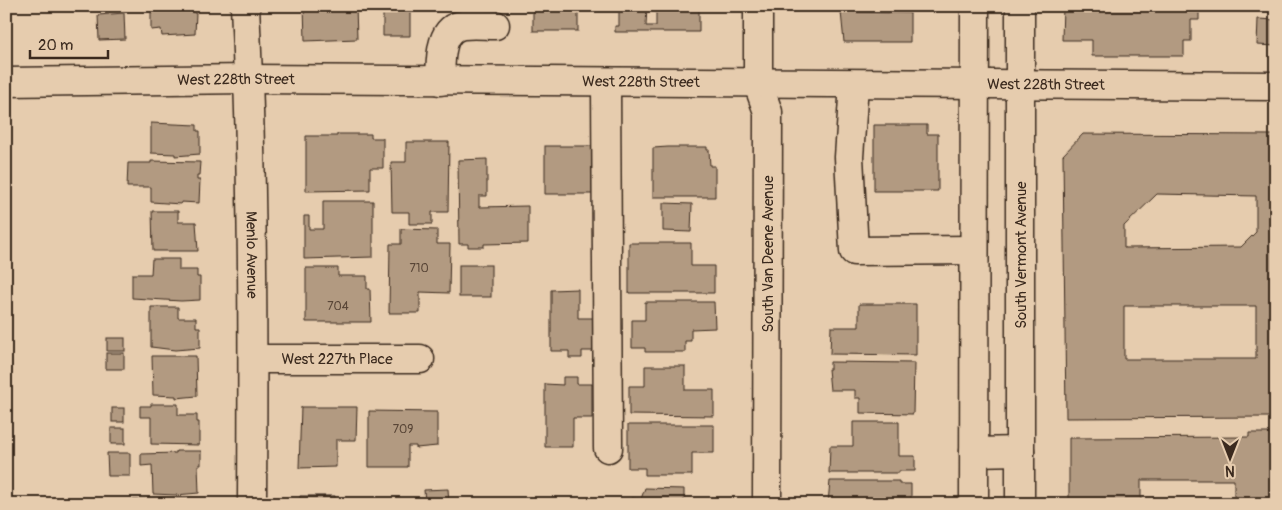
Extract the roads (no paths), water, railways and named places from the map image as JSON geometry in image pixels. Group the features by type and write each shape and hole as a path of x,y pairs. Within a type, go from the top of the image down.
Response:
{"street":[{"name":"Menlo Avenue","path":"245,6 253,359 252,504"},
{"name":"South Van Deene Avenue","path":"758,6 758,84 768,112 767,504"},
{"path":"974,504 975,6"},
{"name":"South Vermont Avenue","path":"1020,6 1020,504"},
{"path":"440,82 441,54 446,35 461,25 495,25"},
{"name":"West 228th Street","path":"6,82 80,83 248,79 440,82 1276,86"},
{"path":"606,83 608,448"},
{"path":"854,84 849,157 854,251 974,250"},
{"name":"West 227th Place","path":"253,359 420,359"},
{"path":"974,452 1020,451"}]}
